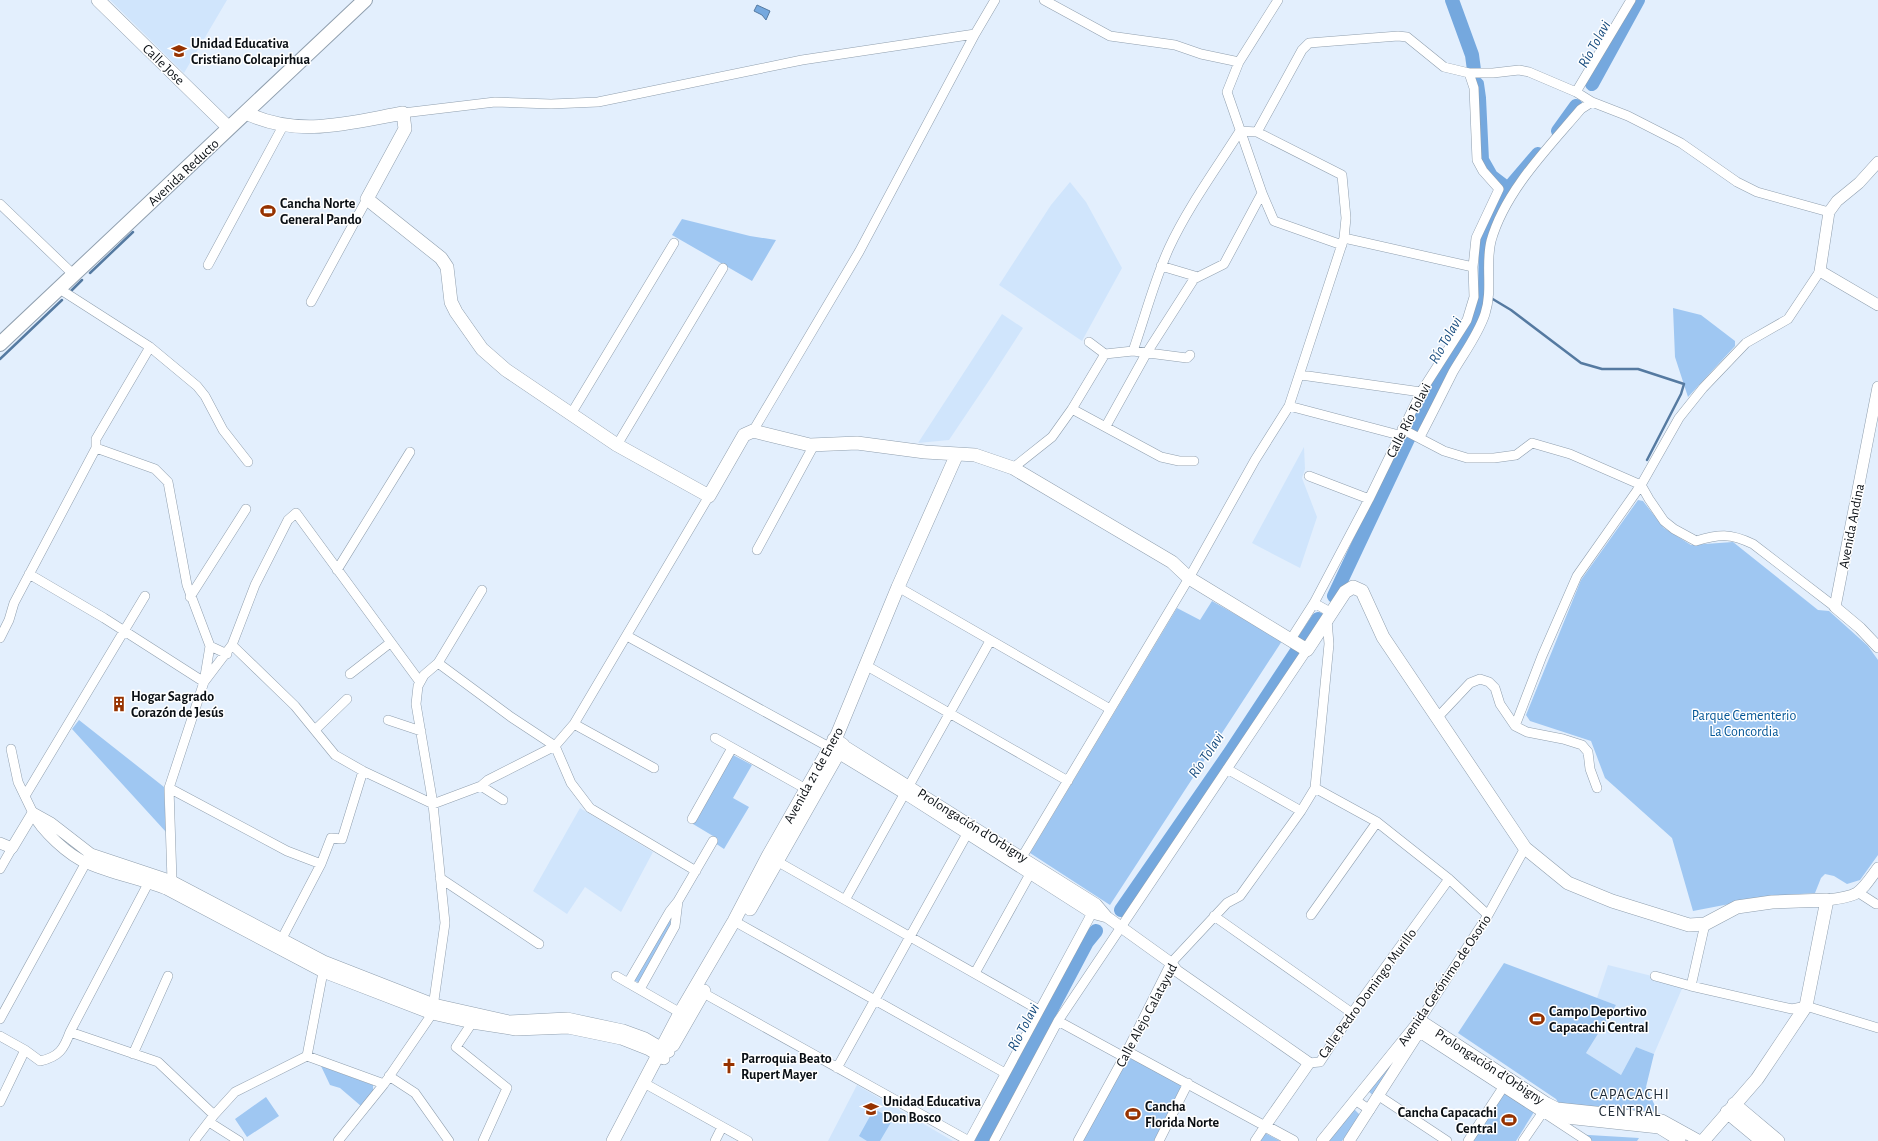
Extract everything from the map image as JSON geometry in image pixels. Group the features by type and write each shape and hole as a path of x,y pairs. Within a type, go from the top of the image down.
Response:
{"main road":[{"name":"Calle Jose","path":"98,0 229,128"},
{"name":"Avenida Reducto","path":"0,344 365,0"},
{"path":"246,113 259,119 283,126 314,128 403,113 404,129 367,198 441,258 447,267 451,302 470,333 482,349 506,370 617,445 709,496 744,435 753,431 814,445 857,443 925,452 975,455 1013,468 1172,562 1189,578 1307,650 1345,592 1353,587 1362,591 1383,637 1525,848 1568,883 1612,901 1689,925 1705,924 1737,907 1772,902 1827,900 1806,1006 1757,1079 1703,1141"},
{"name":"Avenida 21 de Enero","path":"612,1141 644,1083 738,923 772,859 836,746 898,587 957,454"},
{"name":"Avenida 21 de Enero","path":"772,859 806,789 836,746"},
{"path":"1731,1108 1762,1141"},
{"path":"1731,1108 1778,1141"}],"street":[{"path":"753,431 859,252 975,34 995,0"},
{"path":"1044,0 1110,36 1175,45 1201,54 1239,62"},
{"path":"1278,0 1239,62 1227,92 1262,193 1274,221 1343,241 1473,267"},
{"path":"1576,92 1630,0"},
{"path":"403,113 495,102 551,104 598,102 802,60 975,34"},
{"path":"1257,132 1302,50 1309,43 1398,36 1408,37 1444,67 1469,73 1494,73 1519,70 1528,72 1576,92 1592,102 1628,116 1681,143 1737,182 1757,192 1829,212"},
{"name":"Calle Río Tolavi","path":"1291,639 1314,603 1369,499 1421,392 1467,320 1474,297 1473,267 1476,238 1499,189 1483,171 1477,160 1474,88 1469,73"},
{"name":"Calle Río Tolavi","path":"1420,437 1454,371 1470,348 1485,314 1490,291 1488,264 1491,242 1498,222 1522,179 1581,109 1592,102"},
{"path":"208,265 283,126"},
{"path":"1020,861 1189,578 1255,460 1289,406 1301,374 1343,241 1346,218 1342,175 1257,132 1240,131"},
{"path":"1133,351 1170,246 1197,199 1240,131"},
{"path":"1515,726 1542,656 1577,576 1641,485 1679,418 1704,388 1746,343 1788,319 1820,272 1829,212 1837,201 1859,183 1878,162"},
{"path":"1106,426 1146,354 1194,280 1224,264 1262,193"},
{"path":"312,302 367,198"},
{"path":"0,204 74,275"},
{"path":"571,414 674,243"},
{"path":"1162,266 1198,277"},
{"path":"617,445 723,268"},
{"path":"1820,272 1878,305"},
{"path":"58,288 150,347 201,391 223,430 248,462"},
{"path":"1089,342 1105,354 1133,351 1146,354 1187,358 1190,355"},
{"path":"0,638 9,620 14,603 96,448 96,439 150,347"},
{"path":"1013,468 1052,437 1072,409 1105,354"},
{"path":"1301,374 1421,392"},
{"name":"Avenida Andina","path":"1835,607 1878,387"},
{"path":"1289,406 1401,431 1420,437 1444,452 1467,458 1494,458 1516,455 1532,443 1570,454 1641,485 1664,521 1674,530 1696,541 1712,536 1727,535 1739,537 1753,544 1835,607 1860,628 1878,647"},
{"path":"1072,409 1161,457 1179,461 1194,461"},
{"path":"757,550 814,445"},
{"path":"96,448 155,469 168,482 190,597 210,646 204,682 169,788 169,885"},
{"path":"337,570 410,452"},
{"path":"1309,476 1369,499"},
{"path":"232,645 295,706 316,729 335,755 362,770 434,804 481,786 488,780 555,746 574,724 709,496"},
{"path":"190,597 246,509"},
{"path":"204,682 227,654 232,645 255,585 288,520 296,513 420,682"},
{"path":"29,574 124,631 204,682"},
{"path":"898,587 1110,709"},
{"path":"338,1141 386,1080 433,1009 445,923 434,804 416,704 418,686 424,675 438,662 482,590"},
{"path":"25,796 145,596"},
{"path":"1314,603 1329,617 1329,644 1315,788 1377,822 1449,879 1488,915"},
{"path":"627,636 836,746"},
{"path":"845,900 990,641"},
{"path":"350,674 390,643"},
{"path":"210,646 227,654"},
{"path":"994,1141 1058,1021 1307,650"},
{"path":"438,662 511,717 555,746 571,783 590,808 696,871"},
{"path":"867,666 1068,781"},
{"path":"1437,718 1470,683 1480,679 1489,682 1495,688 1500,704 1515,726 1527,732 1563,739 1582,745 1588,752 1590,769 1597,788"},
{"path":"316,729 347,698"},
{"path":"388,720 421,731"},
{"path":"574,724 654,768"},
{"path":"715,738 806,789"},
{"name":"Prolongación d'Orbigny","path":"836,746 1020,861 1030,874 1092,913 1107,917"},
{"path":"692,819 732,748"},
{"path":"11,749 18,782 32,813 51,823 88,858 169,885 326,967 433,1009 474,1019 509,1021 567,1018 623,1030 645,1038 663,1053"},
{"path":"1227,769 1300,811"},
{"path":"280,943 321,864 331,838 342,839 362,770"},
{"path":"481,786 503,800"},
{"path":"169,788 287,851 321,864"},
{"name":"Calle Alejo Calatayud","path":"1078,1141 1126,1054 1172,963 1227,903 1240,896 1315,788"},
{"name":"Prolongación d'Orbigny","path":"907,789 967,834 1020,861 1096,904 1107,917 1172,963 1177,971 1309,1063"},
{"path":"0,869 32,813"},
{"path":"1311,915 1377,822"},
{"path":"837,1068 967,834"},
{"path":"628,983 713,841"},
{"path":"0,843 12,848"},
{"name":"Avenida Gerónimo de Osorio","path":"1349,1141 1379,1096 1488,915 1525,848"},
{"path":"0,1019 88,858"},
{"path":"772,859 1039,1010"},
{"path":"1827,900 1845,898 1859,893 1878,868"},
{"path":"975,973 1030,874"},
{"path":"0,1036 25,1050 40,1061 52,1058 65,1046 70,1032 151,878"},
{"path":"440,878 539,944"},
{"name":"Calle Pedro Domingo Murillo","path":"1255,1141 1309,1063 1320,1062 1352,1013 1449,879"},
{"path":"1859,893 1878,904"},
{"path":"640,990 675,926 678,901"},
{"path":"699,990 968,1141 1092,913"},
{"path":"1214,916 1352,1013"},
{"path":"738,923 1005,1073"},
{"path":"1691,986 1705,924"},
{"path":"307,1056 326,967"},
{"path":"133,1054 168,976"},
{"path":"616,976 684,1015"},
{"path":"1655,976 1691,986 1792,1009 1806,1006 1878,1028"},
{"path":"474,1019 456,1047 507,1088 483,1141"},
{"path":"1058,1021 1188,1083 1293,1141"},
{"name":"Prolongación d'Orbigny","path":"1420,1026 1543,1112 1566,1118 1659,1128 1680,1141"},
{"name":"Prolongación d'Orbigny","path":"1420,1026 1547,1104 1557,1108 1662,1120 1700,1141"},
{"name":"Avenida Gerónimo de Osorio","path":"1322,1141 1355,1100 1420,1026"},
{"path":"70,1032 158,1062 211,1118 239,1141"},
{"path":"0,1102 25,1050"},
{"path":"194,1141 211,1118 235,1092 307,1056 386,1080 415,1093 449,1141"},
{"path":"644,1083 748,1141"},
{"path":"1159,1141 1188,1083"},
{"path":"1468,1141 1504,1086"},
{"path":"1379,1096 1447,1141"},
{"path":"1355,1100 1370,1110"},
{"path":"1523,1141 1543,1112 1587,1141"},
{"path":"715,1141 722,1127"}],"shaded area":[{"name":"Unidad Educativa Cristiano Colcapirhua","path":"110,0 227,0 184,73"},
{"path":"757,5 770,11 766,20 762,15 754,11"},
{"path":"1070,182 1086,202 1122,268 1082,341 999,285 1051,205"},
{"path":"1002,314 1023,328 992,376 949,440 918,443"},
{"path":"1304,447 1305,469 1302,478 1317,517 1300,568 1252,543"},
{"path":"580,808 653,852 621,912 585,887 567,914 533,891"},
{"path":"1608,965 1684,984 1654,1054 1636,1047 1621,1075 1586,1053 1616,1005 1597,998"},
{"name":"Unidad Educativa Don Bosco","path":"857,1085 953,1141 828,1141"}],"green space":[{"path":"682,219 750,236 776,240 752,281 672,235"},
{"path":"1673,308 1701,315 1735,341 1735,346 1688,397 1675,357"},
{"name":"Parque Cementerio La Concordia","path":"1638,500 1643,501 1664,528 1691,545 1733,542 1818,610 1829,611 1868,646 1878,660 1878,855 1860,880 1847,884 1834,876 1825,874 1821,878 1815,893 1771,896 1693,911 1672,838 1605,778 1591,741 1530,721 1526,715 1581,580"},
{"path":"1212,601 1282,641 1110,905 1030,853 1177,608 1200,620"},
{"path":"79,720 164,787 166,832 72,729"},
{"path":"733,755 752,765 733,798 749,807 724,849 715,843 718,839 693,824"},
{"path":"669,917 672,925 640,983 633,980"},
{"name":"Campo Deportivo Capacachi Central","path":"1504,963 1616,1005 1586,1053 1621,1075 1636,1047 1654,1054 1646,1087 1658,1112 1559,1104 1556,1099 1458,1033"},
{"path":"1400,1053 1374,1096 1368,1091"},
{"name":"Cancha Florida Norte","path":"1128,1057 1184,1086 1154,1141 1083,1141"},
{"path":"321,1066 373,1085 373,1091 361,1106 340,1088 330,1085"},
{"path":"1503,1092 1534,1112 1516,1141 1472,1141"},
{"path":"266,1097 279,1116 247,1137 235,1119"},
{"path":"874,1109 893,1119 880,1141 867,1141 859,1136"},
{"path":"1354,1109 1360,1115 1342,1141 1329,1141"},
{"path":"1265,1133 1280,1141 1259,1141"},
{"path":"1572,1134 1639,1138 1637,1141 1583,1141"}],"waterway":[{"path":"1452,0 1472,55 1474,70"},
{"name":"Río Tolavi","path":"1592,84 1638,0"},
{"path":"1477,84 1482,160 1491,176 1508,189"},
{"name":"Río Tolavi","path":"1558,131 1576,106"},
{"name":"Río Tolavi","path":"1334,596 1408,439 1477,318 1485,294 1486,242 1491,223 1508,189 1538,154"},
{"path":"90,273 133,232"},
{"path":"70,292 82,280"},
{"path":"1491,298 1511,310 1581,363 1602,369 1638,369 1684,384 1681,394 1647,460"},
{"path":"0,359 62,300"},
{"name":"Río Tolavi","path":"1121,910 1229,754 1318,619"},
{"name":"Río Tolavi","path":"982,1141 1087,942 1096,931"}],"place":[{"name":"Unidad Educativa Cristiano Colcapirhua","path":"179,51"},
{"name":"Cancha Norte General Pando","path":"268,211"},
{"name":"Hogar Sagrado Corazón de Jesús","path":"119,704"},
{"name":"Campo Deportivo Capacachi Central","path":"1537,1019"},
{"name":"Parroquia Beato Rupert Mayer","path":"729,1066"},
{"name":"Unidad Educativa Don Bosco","path":"871,1109"},
{"name":"Cancha Florida Norte","path":"1133,1114"},
{"name":"Cancha Capacachi Central","path":"1509,1120"}],"district":[{"name":"CAPACACHI CENTRAL","path":"1630,1102"}]}
